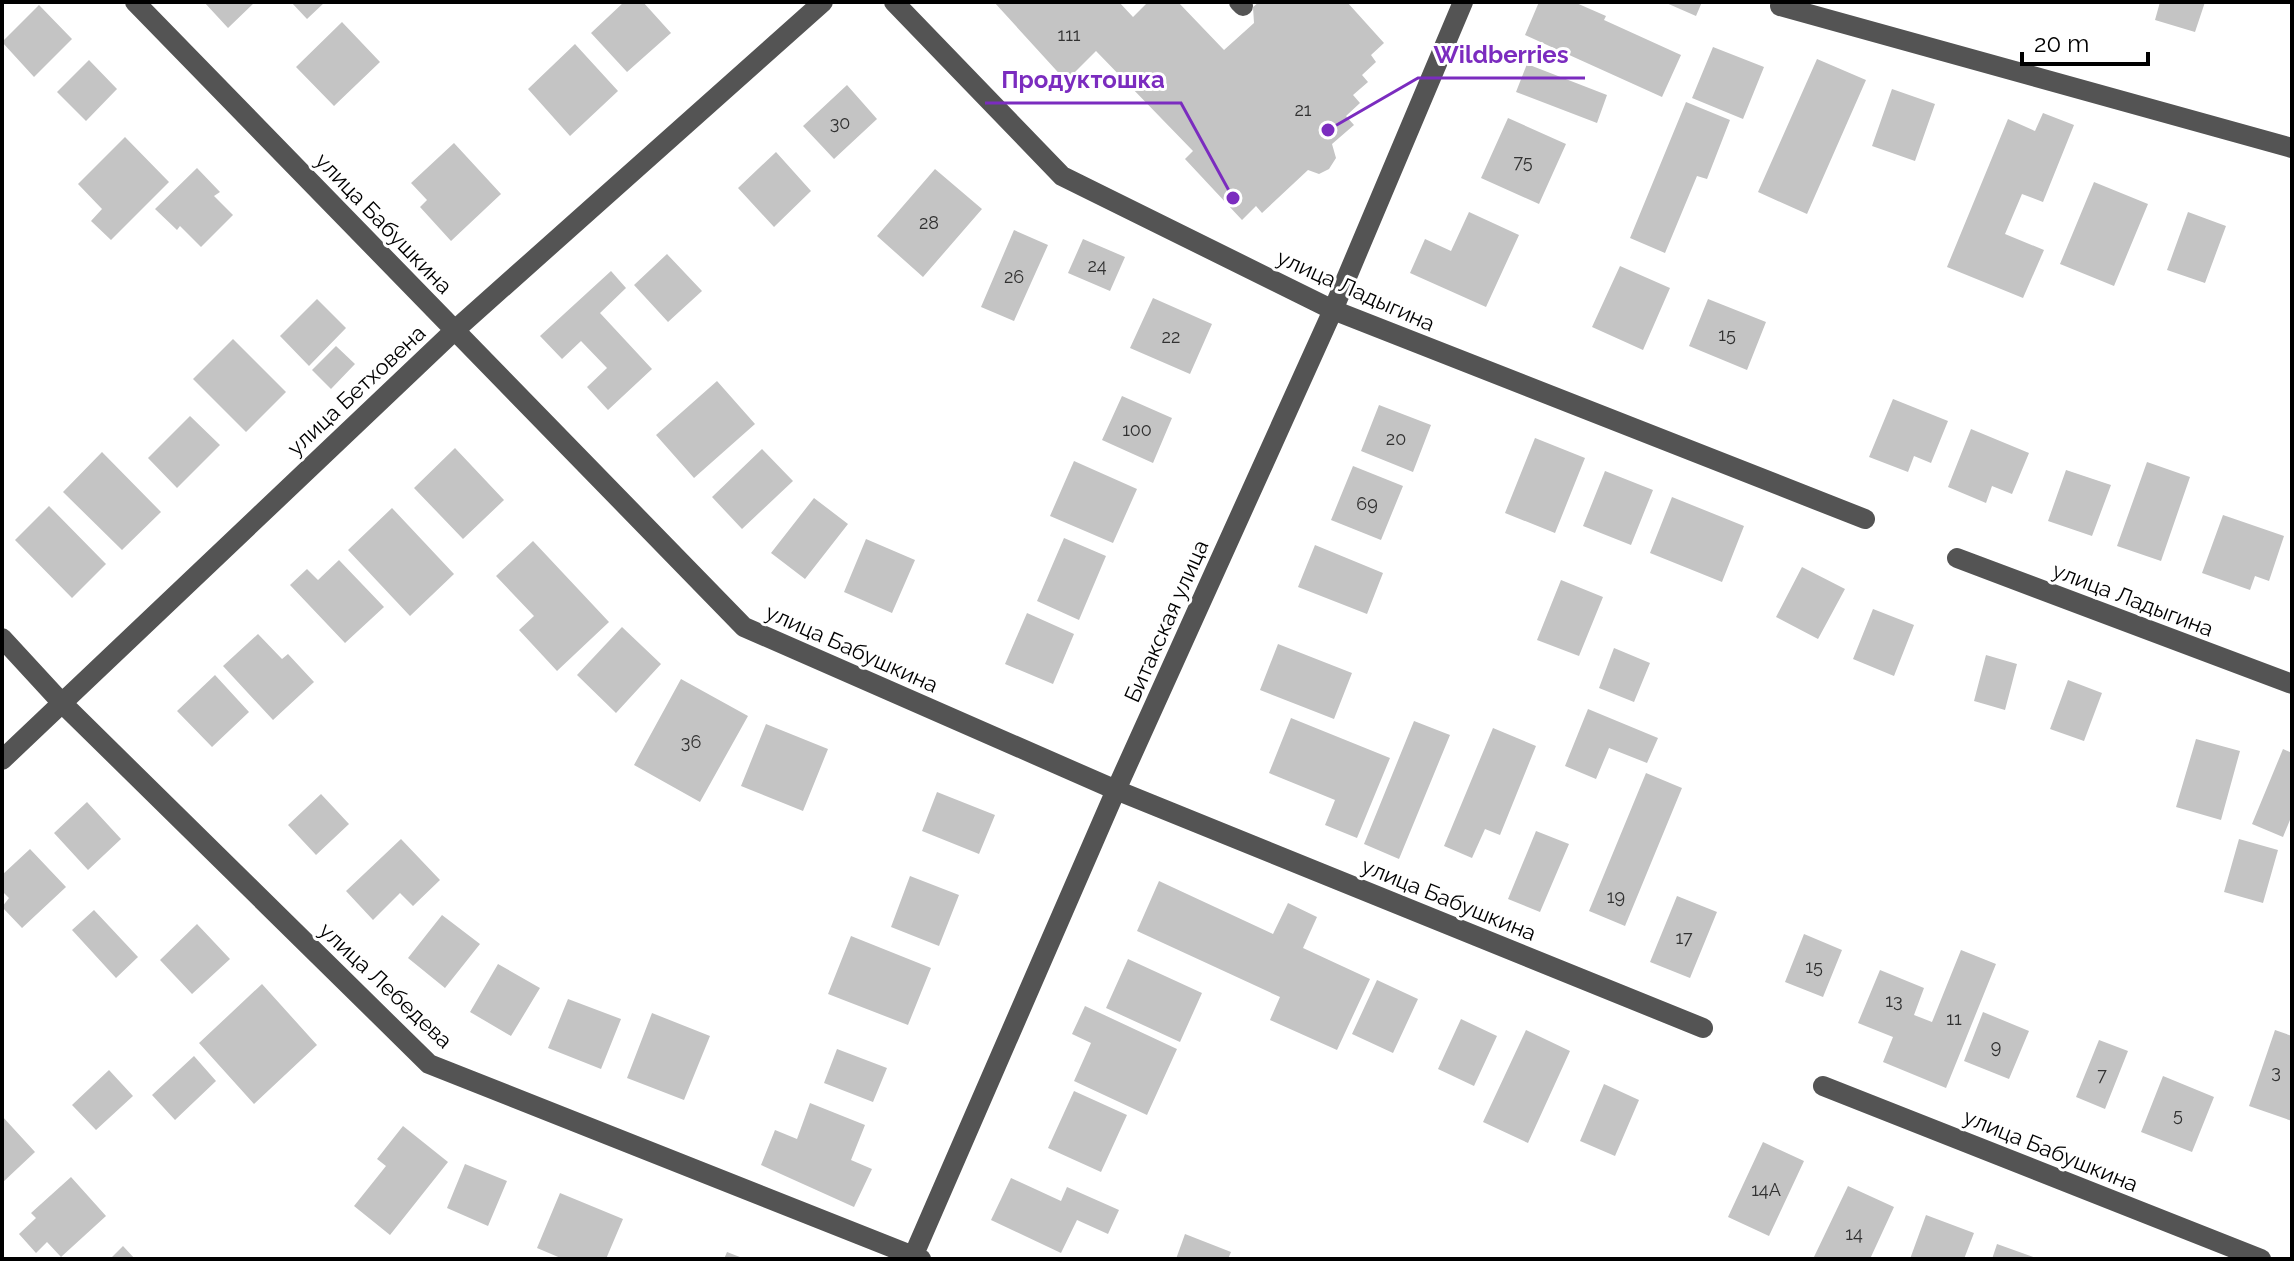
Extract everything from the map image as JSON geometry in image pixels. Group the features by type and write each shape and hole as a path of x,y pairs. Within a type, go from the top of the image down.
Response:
{"street":[{"name":"улица Бабушкина","path":"135,2 744,627 1116,790 1703,1028"},
{"name":"улица Бетховена","path":"2,760 455,330 823,2"},
{"name":"улица Ладыгина","path":"894,2 1062,176 1333,310 1865,519"},
{"name":"Битакская улица","path":"915,1258 1116,790 1333,310 1463,2"},
{"path":"1780,6 2292,148"},
{"name":"улица Ладыгина","path":"1957,558 2292,684"},
{"name":"улица Лебедева","path":"2,638 61,702 429,1064 915,1258"},
{"name":"улица Бабушкина","path":"1823,1086 2261,1259"}],"building":[{"path":"204,2 255,2 228,28"},
{"path":"291,2 325,2 307,19"},
{"path":"624,2 643,2 671,33 627,72 591,33"},
{"path":"994,2 1119,2 1133,17 1148,2 1178,2 1224,50 1254,23 1253,7 1259,2 1347,2 1384,43 1371,55 1376,62 1362,75 1368,82 1353,95 1360,103 1346,116 1354,125 1332,144 1336,158 1329,169 1319,174 1308,170 1262,213 1256,206 1242,220 1185,159 1193,151 1096,51 1066,81"},
{"path":"1539,2 1574,2 1606,16 1604,20 1681,55 1662,97 1525,35"},
{"path":"1664,2 1702,2 1696,16"},
{"path":"2160,2 2205,2 2195,32 2155,20"},
{"path":"39,5 72,39 34,77 2,42"},
{"path":"342,22 380,62 334,106 296,67"},
{"path":"575,44 618,91 570,136 528,89"},
{"path":"1713,47 1764,67 1743,119 1692,98"},
{"path":"1817,59 1866,80 1807,214 1758,192"},
{"path":"89,60 117,89 86,121 57,92"},
{"path":"1527,64 1607,95 1597,123 1516,92"},
{"path":"847,85 877,119 834,159 803,126"},
{"path":"1892,89 1935,104 1915,161 1872,146"},
{"path":"1686,102 1730,120 1707,179 1697,176 1665,253 1630,238"},
{"path":"2043,113 2074,125 2043,202 2022,194 2005,234 2044,250 2023,298 1947,267 2008,119 2035,131"},
{"path":"1508,118 1566,144 1539,204 1481,178"},
{"path":"125,137 169,182 111,240 91,221 102,209 78,184"},
{"path":"454,143 501,194 451,241 420,207 427,200 411,183"},
{"path":"776,152 811,191 774,227 738,188"},
{"path":"197,168 220,192 214,196 233,215 201,247 180,226 177,230 155,209"},
{"path":"935,169 982,209 923,277 877,236"},
{"path":"2094,182 2148,204 2114,286 2060,264"},
{"path":"1469,212 1519,235 1486,307 1410,273 1425,239 1451,251"},
{"path":"2188,212 2226,226 2205,283 2167,270"},
{"path":"1014,230 1048,245 1014,321 981,307"},
{"path":"1083,239 1125,257 1110,291 1068,273"},
{"path":"667,254 702,291 668,322 634,285"},
{"path":"1620,266 1670,288 1643,350 1592,327"},
{"path":"611,271 626,288 600,313 652,369 608,410 587,387 607,368 581,341 562,359 540,336"},
{"path":"1153,298 1212,324 1190,374 1130,348"},
{"path":"317,299 346,328 309,366 280,336"},
{"path":"1708,299 1766,322 1747,370 1689,346"},
{"path":"233,339 286,392 246,432 193,379"},
{"path":"336,346 355,364 331,389 312,370"},
{"path":"717,381 755,424 694,478 656,435"},
{"path":"1122,396 1172,418 1153,463 1102,440"},
{"path":"1893,399 1948,421 1931,463 1914,456 1908,472 1869,457"},
{"path":"1379,405 1431,425 1413,472 1361,451"},
{"path":"190,416 220,445 177,488 148,458"},
{"path":"1971,429 2029,453 2012,494 1992,486 1986,503 1948,487"},
{"path":"1535,438 1585,458 1555,533 1505,513"},
{"path":"455,448 504,500 463,539 414,488"},
{"path":"762,449 793,481 742,529 712,497"},
{"path":"102,452 161,512 122,550 63,492"},
{"path":"1074,461 1137,489 1113,543 1050,516"},
{"path":"2147,462 2190,477 2161,561 2117,546"},
{"path":"1353,466 1403,486 1381,540 1331,520"},
{"path":"2066,470 2111,485 2092,536 2048,521"},
{"path":"1605,471 1653,490 1631,545 1583,526"},
{"path":"1672,497 1744,526 1722,582 1650,553"},
{"path":"814,498 848,524 805,579 771,553"},
{"path":"49,506 106,564 72,598 15,540"},
{"path":"392,508 454,574 410,616 348,550"},
{"path":"2223,515 2284,536 2269,581 2255,576 2250,590 2202,573"},
{"path":"1064,538 1106,556 1079,620 1037,601"},
{"path":"866,539 915,560 892,613 844,592"},
{"path":"533,541 609,622 557,671 519,630 534,616 496,576"},
{"path":"1315,545 1383,573 1367,614 1298,587"},
{"path":"339,560 384,607 345,643 290,585 307,569 318,580"},
{"path":"1802,567 1845,589 1818,639 1776,617"},
{"path":"1561,580 1603,597 1579,656 1537,640"},
{"path":"1873,609 1914,625 1894,676 1853,659"},
{"path":"1027,613 1074,634 1053,684 1005,664"},
{"path":"622,627 661,664 616,713 577,675"},
{"path":"258,634 282,659 288,654 314,682 273,720 223,666"},
{"path":"1278,644 1352,673 1334,719 1260,690"},
{"path":"1614,648 1650,663 1634,702 1599,688"},
{"path":"1986,655 2017,664 2005,710 1974,701"},
{"path":"215,675 249,712 212,747 177,711"},
{"path":"681,679 748,716 700,802 634,765"},
{"path":"2068,680 2102,693 2084,741 2050,729"},
{"path":"1588,709 1658,738 1647,763 1609,748 1596,779 1565,766"},
{"path":"1291,718 1390,758 1357,838 1325,825 1335,800 1269,773"},
{"path":"1414,721 1450,735 1399,859 1364,844"},
{"path":"766,724 828,749 803,811 741,786"},
{"path":"1493,728 1536,746 1500,835 1485,829 1472,858 1444,846"},
{"path":"2196,739 2240,751 2221,820 2176,807"},
{"path":"2283,749 2292,753 2292,815 2283,837 2252,824"},
{"path":"1646,773 1682,788 1625,926 1589,911"},
{"path":"937,792 995,815 979,854 922,831"},
{"path":"321,794 349,824 316,855 288,825"},
{"path":"87,802 121,839 88,870 54,833"},
{"path":"1536,831 1569,844 1540,912 1508,899"},
{"path":"401,839 440,880 413,906 400,893 373,920 346,891"},
{"path":"2239,839 2278,850 2263,903 2224,892"},
{"path":"30,849 66,887 22,928 2,907 9,898 2,891 2,875"},
{"path":"910,876 959,895 939,946 891,927"},
{"path":"1159,881 1273,934 1288,903 1317,917 1303,948 1370,979 1337,1050 1270,1020 1280,997 1137,931"},
{"path":"1677,896 1717,912 1690,978 1650,962"},
{"path":"94,910 138,957 116,978 72,930"},
{"path":"442,915 480,944 445,988 408,958"},
{"path":"197,924 230,959 192,994 160,960"},
{"path":"1804,934 1842,950 1823,997 1785,982"},
{"path":"851,936 931,968 908,1025 828,994"},
{"path":"1961,950 1996,964 1946,1088 1883,1062 1893,1037 1858,1023 1880,970 1924,988 1914,1015 1932,1022"},
{"path":"1128,959 1202,993 1180,1042 1106,1008"},
{"path":"498,964 540,988 511,1036 470,1012"},
{"path":"1377,980 1418,999 1393,1053 1352,1034"},
{"path":"262,984 317,1045 254,1104 199,1043"},
{"path":"568,999 621,1019 601,1069 548,1048"},
{"path":"1085,1006 1177,1049 1147,1115 1074,1081 1091,1043 1072,1034"},
{"path":"1983,1012 2029,1031 2009,1079 1964,1061"},
{"path":"652,1013 710,1036 684,1100 627,1078"},
{"path":"1461,1019 1497,1036 1474,1086 1438,1069"},
{"path":"1526,1030 1570,1051 1528,1143 1483,1122"},
{"path":"2275,1030 2292,1036 2292,1121 2249,1106"},
{"path":"2099,1040 2128,1051 2105,1109 2076,1097"},
{"path":"837,1049 887,1068 873,1102 824,1083"},
{"path":"194,1056 216,1081 175,1120 152,1095"},
{"path":"109,1070 133,1096 96,1130 72,1105"},
{"path":"2163,1076 2214,1097 2192,1152 2141,1132"},
{"path":"1604,1084 1639,1100 1615,1156 1580,1141"},
{"path":"1074,1091 1127,1115 1101,1172 1048,1148"},
{"path":"810,1103 865,1125 851,1160 872,1169 854,1207 761,1165 775,1130 797,1139"},
{"path":"2,1116 35,1152 2,1183"},
{"path":"403,1126 448,1162 390,1235 354,1206 386,1166 377,1159"},
{"path":"1763,1142 1804,1161 1769,1236 1728,1217"},
{"path":"465,1164 507,1181 488,1226 447,1208"},
{"path":"71,1177 106,1216 61,1257 47,1242 36,1253 19,1234 36,1218 31,1213"},
{"path":"1011,1178 1061,1201 1067,1187 1119,1210 1108,1234 1077,1220 1061,1253 991,1220"},
{"path":"1848,1186 1894,1207 1870,1259 1813,1259"},
{"path":"560,1193 623,1219 606,1259 563,1259 537,1248"},
{"path":"1926,1215 1974,1233 1964,1259 1910,1259"},
{"path":"1185,1234 1231,1252 1228,1259 1176,1259"},
{"path":"1997,1244 2039,1259 1992,1259"},
{"path":"123,1246 135,1259 110,1259"},
{"path":"727,1252 745,1259 724,1259"}],"place":[{"name":"Wildberries","path":"1328,130"},
{"name":"Продуктошка","path":"1233,198"}]}
